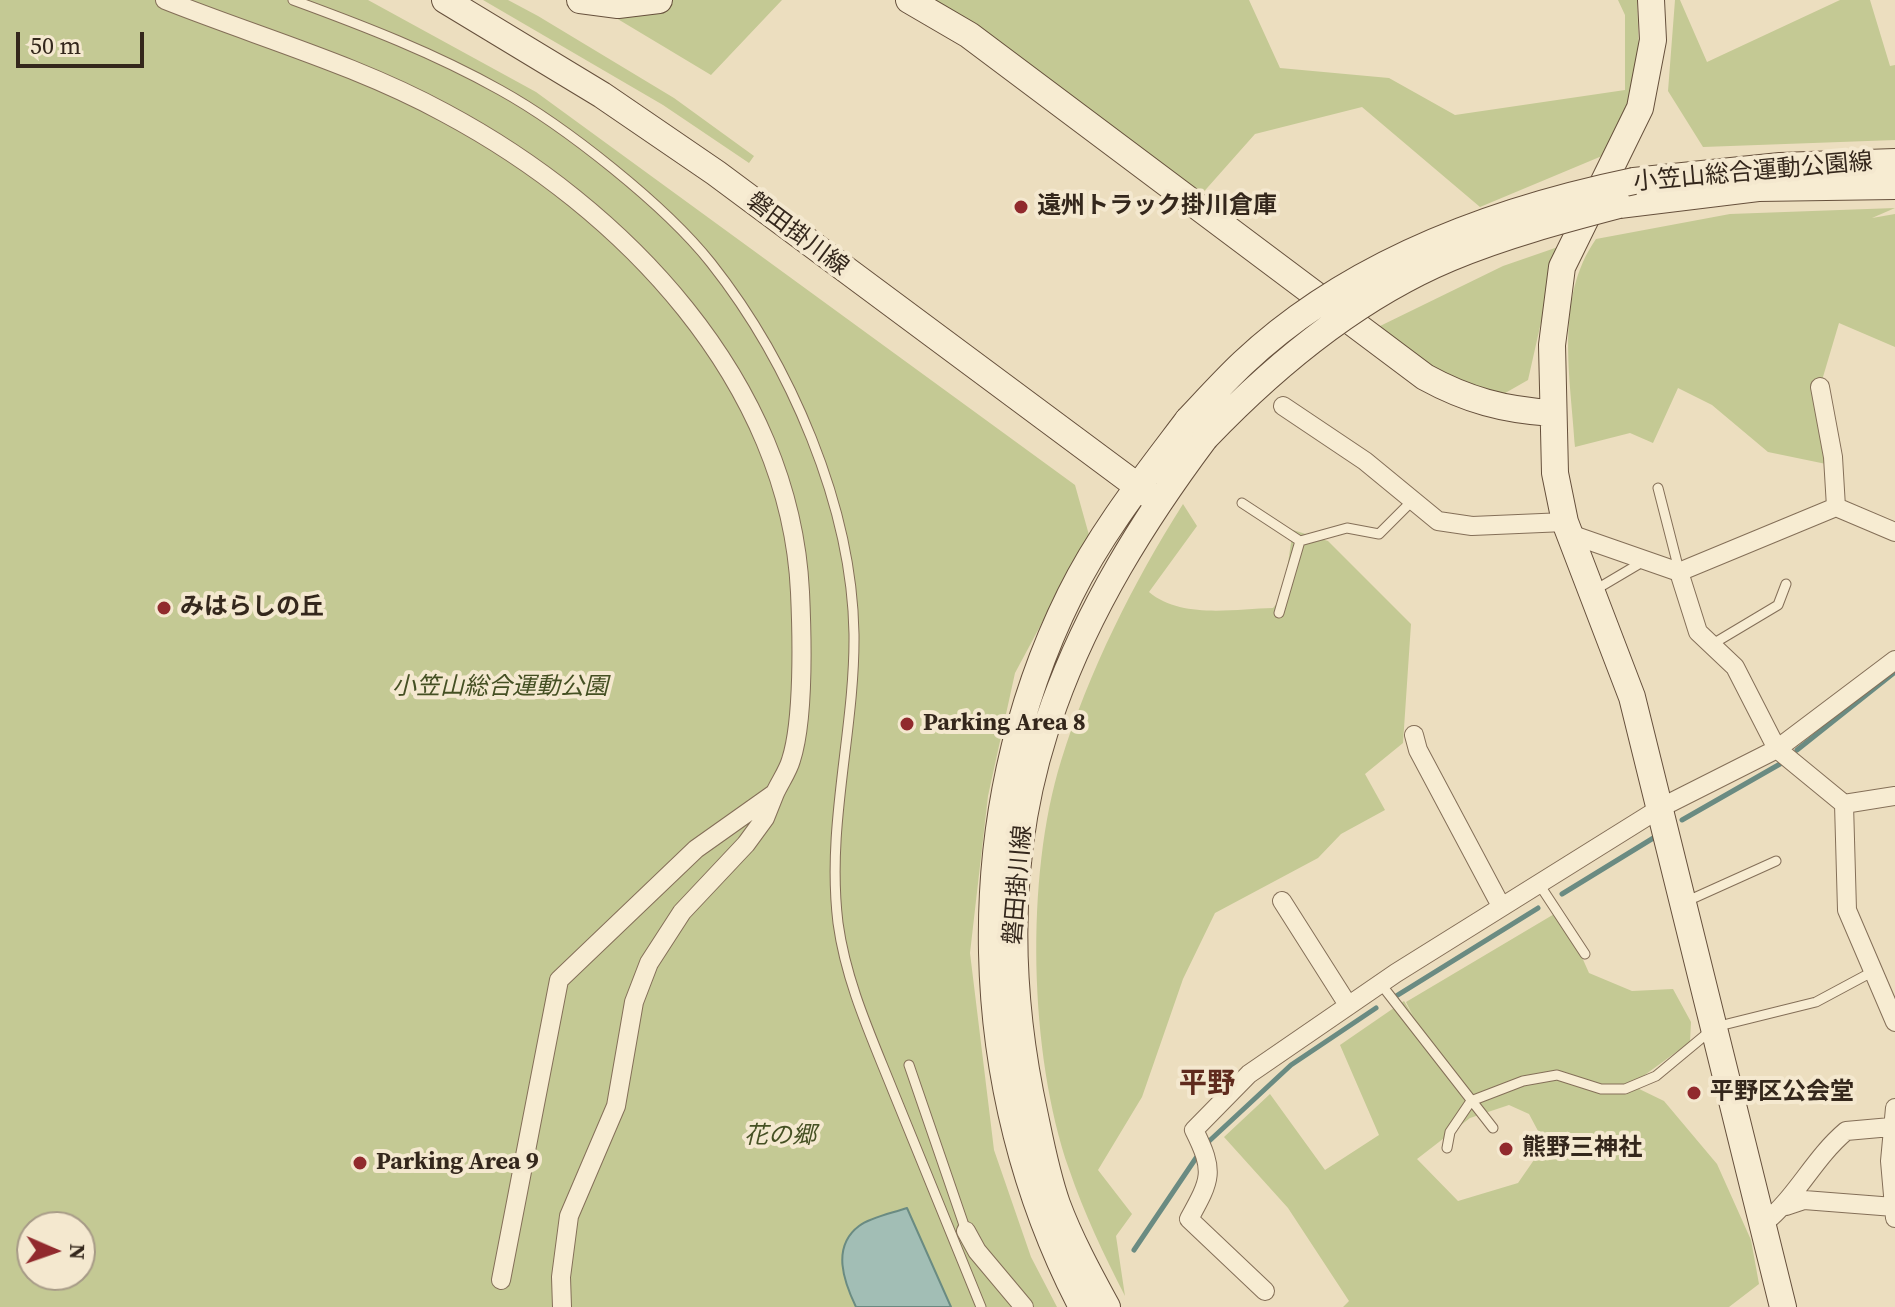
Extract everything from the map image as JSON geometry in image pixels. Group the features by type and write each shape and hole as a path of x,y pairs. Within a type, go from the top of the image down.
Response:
{"main road":[{"name":"磐田掛川線","path":"445,0 602,95 716,173 1148,494"},
{"path":"580,0 618,5 659,0"},
{"path":"909,0 969,35 1425,377 1459,395 1495,408 1552,413"},
{"path":"1651,0 1653,40 1640,108 1562,267 1554,317 1552,413 1555,473 1567,528 1632,697 1662,807 1783,1307"},
{"name":"小笠山総合運動公園線","path":"1148,494 1244,362 1353,282 1439,240 1548,200 1634,181 1780,166 1895,162"},
{"name":"小笠山総合運動公園線","path":"1197,429 1300,351 1403,282 1448,259 1550,222 1619,205 1758,188 1895,186"},
{"name":"磐田掛川線","path":"1082,1307 1053,1252 1032,1195 1004,1077 991,972 995,864 1017,741 1046,647 1098,544 1148,494"},
{"name":"磐田掛川線","path":"1107,1307 1057,1203 1042,1148 1018,1025 1013,917 1026,808 1053,706 1148,494"}],"street":[{"path":"165,0 388,85 479,132 594,218 664,282 706,332 734,377 765,441 785,503 797,558 802,643 792,760 765,818 746,844 682,912 649,963 634,1002 616,1106 569,1216 561,1277 562,1307"},
{"path":"1820,387 1833,457 1836,507"},
{"path":"1283,406 1365,461 1438,521 1472,526 1567,528 1679,572 1836,507 1895,532"},
{"path":"1679,572 1698,632 1735,667 1777,749 1844,804 1895,796"},
{"path":"1265,1291 1189,1219 1203,1194 1210,1162 1194,1130 1249,1074 1380,983 1501,906 1662,807 1777,749 1895,660"},
{"path":"1414,735 1418,750 1501,906"},
{"path":"501,1280 559,980 696,849 775,793"},
{"path":"1844,804 1847,910 1895,1022"},
{"path":"1282,901 1348,1005"},
{"path":"1786,1206 1804,1200 1894,1212 1891,1127 1895,1108"},
{"path":"1763,1224 1786,1206 1816,1161 1846,1131 1891,1127"},
{"path":"966,1231 977,1251 1024,1307"}],"lane":[{"path":"293,0 402,41 500,90 594,156 684,234 708,260 734,295 786,385 811,438 829,490 847,561 850,588 854,635 851,689 833,865 846,964 868,1033 981,1307"},
{"path":"1658,488 1679,572"},
{"path":"1242,503 1300,541 1347,528 1379,534 1413,500"},
{"path":"1279,613 1300,541"},
{"path":"1592,592 1646,560"},
{"path":"1711,645 1778,605 1786,584"},
{"path":"1685,902 1776,861"},
{"path":"1539,884 1585,954"},
{"path":"1447,1148 1450,1132 1471,1101 1523,1081 1557,1075 1601,1089 1625,1089 1656,1076 1715,1027 1816,1002 1872,972"},
{"path":"1380,983 1493,1128"},
{"path":"909,1065 966,1231"}],"green space":[{"name":"小笠山総合運動公園","path":"0,0 368,0 536,92 1075,485 1089,535 1015,673 988,796 970,953 994,1150 1031,1257 1057,1307 0,1307"},
{"path":"483,0 508,0 538,16 674,98 754,156 749,163 663,105"},
{"path":"586,0 782,0 711,75"},
{"path":"932,0 1249,0 1280,68 1389,78 1455,115 1625,90 1625,15 1618,0 1637,0 1640,77 1602,156 1480,207 1362,107 1255,134 1200,196"},
{"path":"1675,0 1680,0 1707,62 1840,0 1870,0 1890,66 1895,65 1895,140 1703,147 1668,91"},
{"path":"1895,208 1872,218 1895,214 1895,347 1839,323 1820,387 1826,464 1768,452 1712,405 1678,388 1653,443 1630,433 1575,447 1569,367 1570,313 1574,287 1596,239 1730,214"},
{"path":"1558,247 1528,380 1500,396 1448,379 1378,327 1503,266"},
{"path":"1183,504 1197,526 1149,592 1162,600 1192,609 1273,608 1283,596 1293,530 1328,541 1411,624 1403,743 1365,774 1385,810 1341,834 1318,858 1215,913 1183,979 1142,1097 1098,1170 1132,1214 1116,1236 1125,1296 1081,1202 1056,1123 1039,1020 1037,911 1049,807 1072,727 1114,628"},
{"path":"1561,910 1589,973 1632,991 1673,989 1691,1022 1690,1042 1631,1085 1664,1101 1717,1164 1751,1240 1759,1284 1729,1307 1343,1307 1349,1301 1288,1208 1224,1137 1270,1094 1325,1170 1379,1135 1340,1045 1404,1001 1413,1016 1406,1002","holes":["1509,1105 1529,1114 1545,1144 1518,1183 1458,1201 1417,1159 1470,1118"]}],"water":[{"path":"907,1208 951,1307 856,1307 842,1265 850,1234 864,1223"}],"waterway":[{"path":"1797,750 1895,672"},
{"path":"1682,820 1780,764"},
{"path":"1562,894 1655,837"},
{"path":"1396,996 1538,908"},
{"path":"1206,1144 1291,1065 1376,1008"},
{"path":"1134,1250 1196,1158"}],"place":[{"name":"遠州トラック掛川倉庫","path":"1021,207"},
{"name":"みはらしの丘","path":"164,608"},
{"name":"Parking Area 8","path":"907,724"},
{"name":"平野区公会堂","path":"1694,1093"},
{"name":"熊野三神社","path":"1506,1149"},
{"name":"Parking Area 9","path":"360,1163"}],"district":[{"name":"平野","path":"1207,1085"}],"park label":[{"name":"花の郷","path":"780,1137"}]}
